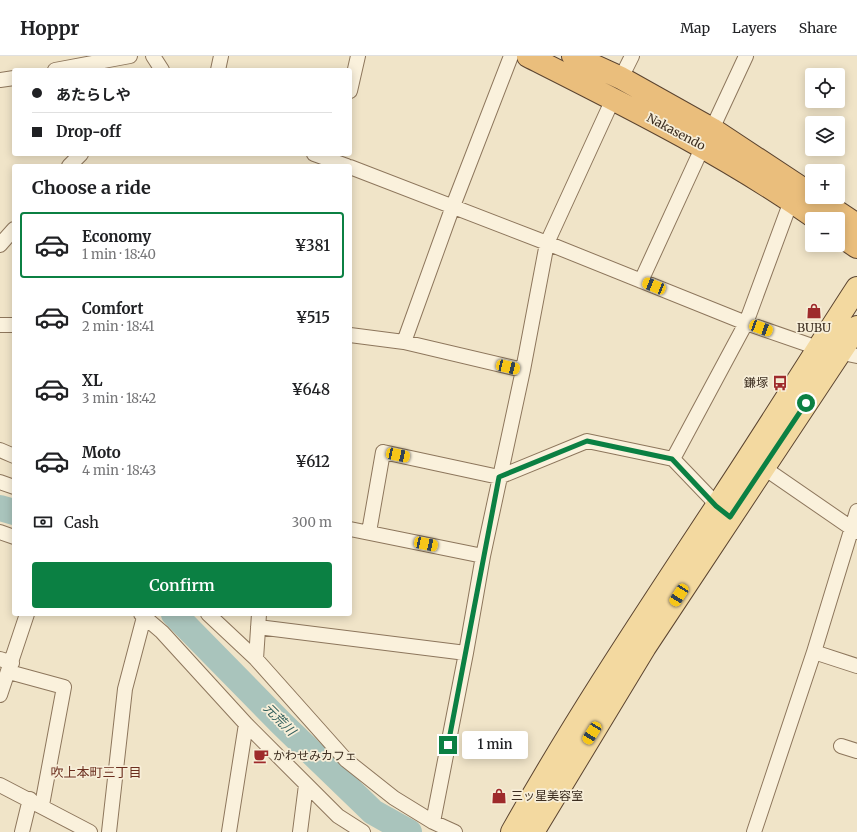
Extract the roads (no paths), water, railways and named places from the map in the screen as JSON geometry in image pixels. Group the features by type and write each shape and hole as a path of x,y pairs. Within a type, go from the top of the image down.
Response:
{"highway":[{"name":"Nakasendo","path":"528,56 613,99 708,137 805,191"},
{"name":"Nakasendo","path":"573,56 621,78 708,137 807,212"},
{"path":"825,204 857,225"},
{"path":"845,239 857,248"}],"main road":[{"path":"512,832 552,761 628,638 723,511 756,462 818,348 857,288"},
{"path":"756,462 848,354 857,327"},
{"path":"533,832 645,647 723,511"}],"street":[{"path":"65,68 130,56"},
{"path":"218,68 221,56"},
{"path":"352,82 358,56"},
{"path":"404,342 453,206 511,56"},
{"path":"621,78 632,56"},
{"path":"641,281 746,56"},
{"path":"0,80 12,78"},
{"path":"432,822 466,653 483,556 523,370 547,243 613,99"},
{"path":"71,164 78,156"},
{"path":"320,156 342,163"},
{"path":"352,167 746,323 818,348 848,354"},
{"path":"672,459 746,323 791,201"},
{"path":"0,245 12,231"},
{"path":"0,325 12,325"},
{"path":"352,335 404,342 523,370"},
{"path":"369,532 383,452 499,477 587,441 672,459 723,511"},
{"path":"0,450 12,455"},
{"path":"756,462 854,530"},
{"path":"0,482 12,486"},
{"path":"754,832 854,530 857,511"},
{"path":"352,529 483,556"},
{"path":"0,532 12,536"},
{"path":"0,695 7,665 26,616"},
{"path":"109,832 125,689 143,616"},
{"path":"144,616 162,632 246,724 338,816 363,832"},
{"path":"210,616 256,659 346,760 394,798 432,822 454,832"},
{"path":"256,659 259,620 466,653"},
{"path":"814,652 857,666"},
{"path":"7,665 64,687 36,802 22,832"},
{"path":"229,832 246,724"},
{"path":"841,746 857,751"},
{"path":"300,832 306,784"},
{"path":"0,785 36,802 90,832"}],"waterway":[{"name":"元荒川","path":"0,508 12,511"},
{"name":"元荒川","path":"176,616 281,723 373,812 409,832"}],"place":[{"name":"BUBU","path":"814,311"},
{"name":"鎌塚","path":"780,383"},
{"name":"かわせみカフェ","path":"261,756"},
{"name":"三ッ星美容室","path":"499,796"}],"district":[{"name":"吹上本町三丁目","path":"96,772"}]}
